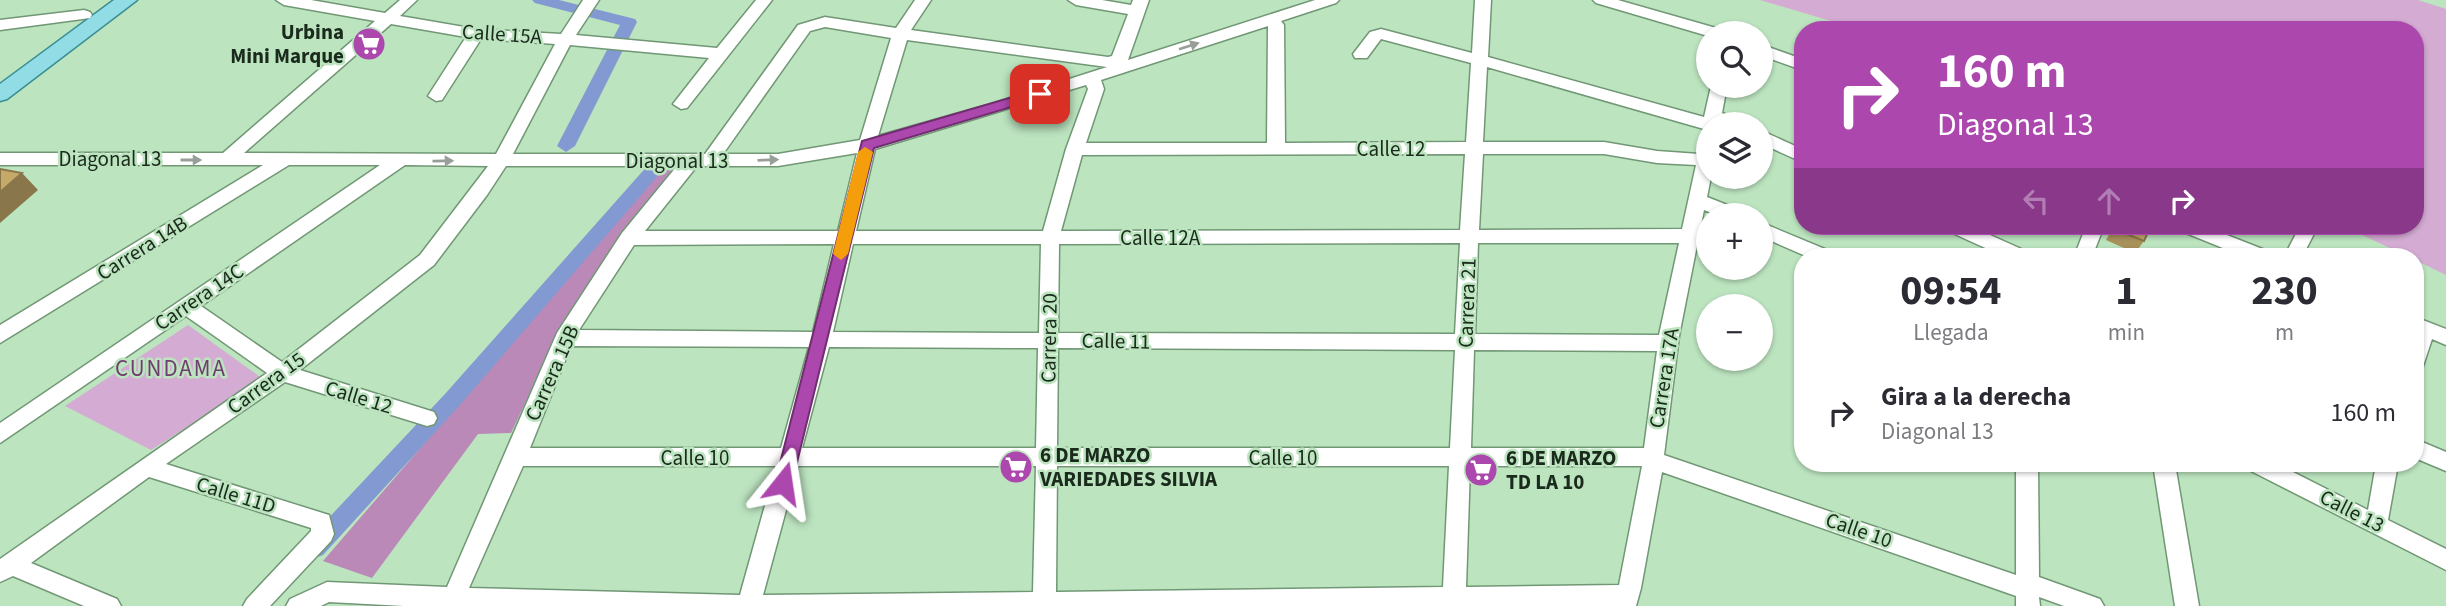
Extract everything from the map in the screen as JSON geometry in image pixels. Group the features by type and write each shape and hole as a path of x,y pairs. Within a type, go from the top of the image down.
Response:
{"main road":[{"path":"0,78 104,0"},
{"path":"0,94 127,0"}],"street":[{"name":"Calle 15A","path":"284,0 476,34 566,38 723,54"},
{"path":"226,160 410,0"},
{"path":"681,104 764,0"},
{"path":"750,606 821,340 867,145 900,35 923,0"},
{"path":"900,35 1015,47 1122,64 1139,6 1076,0"},
{"path":"1286,0 1300,10"},
{"name":"Diagonal 13","path":"0,159 778,160 867,145 1092,78 1122,64 1331,0"},
{"name":"Carrera 21","path":"1454,603 1469,238 1483,0"},
{"path":"1601,0 1696,27"},
{"name":"Carrera 15","path":"6,568 145,467 282,373 427,260 467,210 501,160 566,38 587,6"},
{"path":"0,25 84,15"},
{"path":"1271,20 1276,25 1276,149"},
{"name":"Carrera 15B","path":"452,602 516,457 564,338 629,238 700,161 804,28 825,22 900,35"},
{"path":"436,96 476,34"},
{"path":"1361,54 1376,35 1381,34 1696,121"},
{"path":"1773,53 1794,62"},
{"name":"Carrera 20","path":"1044,604 1050,238 1075,149 1096,89 1092,78"},
{"path":"1773,142 1794,152"},
{"name":"Calle 12","path":"1075,149 1604,148 1657,157 1696,155"},
{"name":"Carrera 14B","path":"0,335 285,160"},
{"name":"Carrera 14C","path":"0,434 399,161"},
{"name":"Carrera 17A","path":"1625,601 1652,459 1668,343 1702,189"},
{"path":"1700,201 1705,203"},
{"path":"1773,234 1805,248"},
{"path":"1973,235 2002,248"},
{"path":"2209,235 2241,248"},
{"name":"Calle 12A","path":"629,238 1691,236"},
{"name":"Calle 12","path":"187,306 282,373 427,418"},
{"path":"2424,328 2446,337"},
{"name":"Calle 11","path":"564,338 1668,343"},
{"path":"2424,452 2446,462"},
{"name":"Calle 10","path":"516,457 1652,459 2018,586 2028,597"},
{"name":"Calle 11D","path":"145,467 321,522 323,534 255,606"},
{"path":"2027,472 2028,597"},
{"path":"2165,472 2187,606"},
{"name":"Calle 13","path":"2272,472 2446,560"},
{"path":"2376,523 2386,472"},
{"path":"6,568 109,606"},
{"path":"2028,597 2040,587 2092,606"},
{"path":"305,602 327,592 452,602 750,606 1625,601"}],"shaded area":[{"path":"1760,0 2418,0 2446,9 2446,275 2424,264 2424,248 2390,248 2362,235 2424,235 2424,21 1831,21"},
{"path":"660,170 672,170 622,235 555,340 511,433 478,434 372,578 323,561"},
{"path":"188,325 263,379 151,450 65,406"}],"building":[{"path":"0,169 22,173 0,192"},
{"path":"2129,235 2147,235 2144,241"}],"waterway":[{"path":"540,0 629,22 566,146"},
{"path":"315,548 452,400 655,168"}],"slow traffic":[{"path":"841,254 865,152"}],"place":[{"name":"Urbina Mini Marque","path":"369,44"},
{"name":"6 DE MARZO VARIEDADES SILVIA","path":"1016,467"},
{"name":"6 DE MARZO TD LA 10","path":"1481,470"}],"district":[{"name":"CUNDAMA","path":"171,368"}],"route":[{"path":"783,483 821,340 867,145 1040,94"}]}
